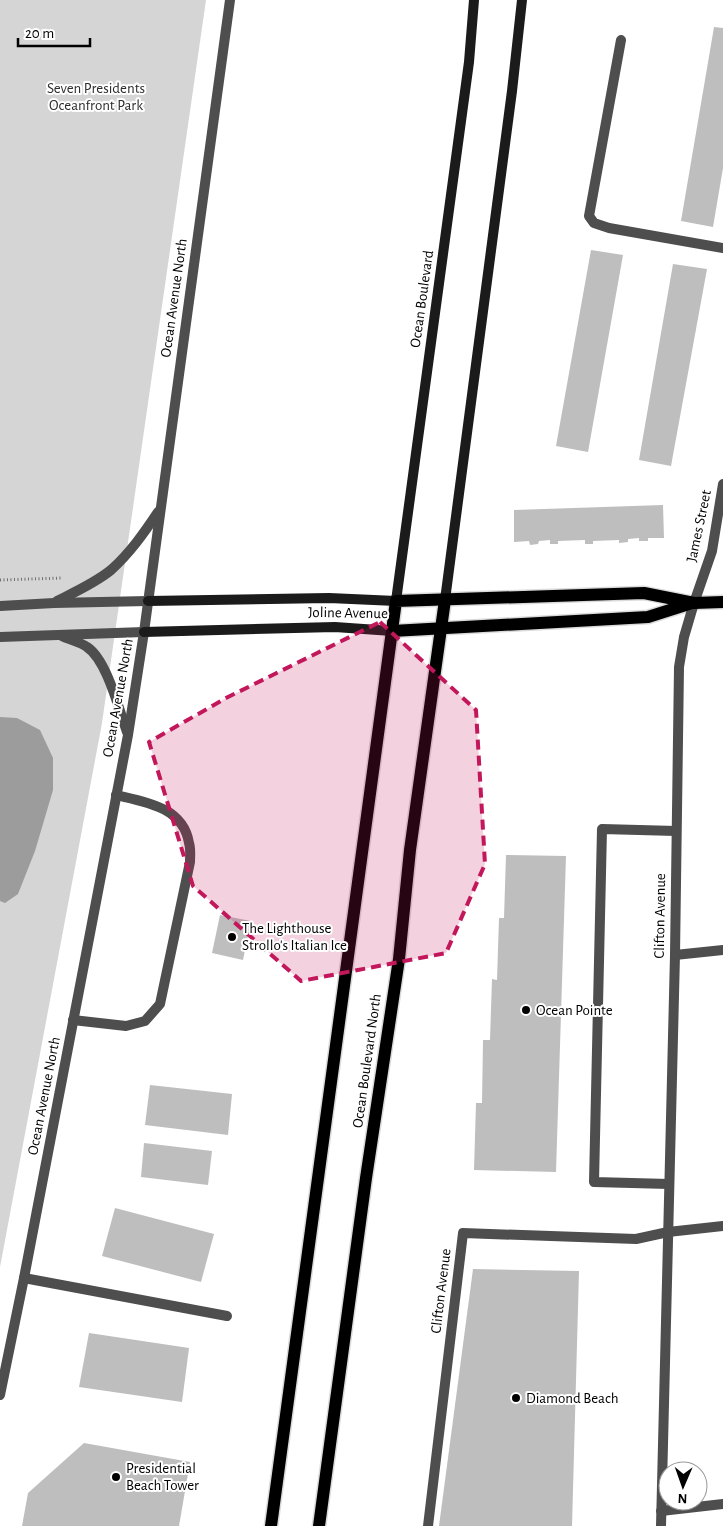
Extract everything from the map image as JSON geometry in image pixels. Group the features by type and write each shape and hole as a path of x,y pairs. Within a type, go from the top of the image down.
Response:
{"main road":[{"name":"Ocean Boulevard","path":"396,601 467,72 474,0"},
{"path":"445,600 512,91 522,0"},
{"name":"Joline Avenue","path":"148,601 329,598 396,601 644,593 694,603 723,602"},
{"name":"Ocean Boulevard North","path":"319,1526 366,1178 399,959 410,850 445,600"},
{"path":"271,1526 396,601"},
{"name":"Joline Avenue","path":"144,632 335,627 392,631 441,629 648,617 694,603"}],"street":[{"name":"Ocean Avenue North","path":"0,1395 128,735 144,632 230,0"},
{"path":"621,40 589,216 594,223 609,228 723,248"},
{"name":"James Street","path":"694,603 712,551 723,484"},
{"path":"54,603 94,582 110,570 141,538 160,509"},
{"name":"Joline Avenue","path":"0,606 148,601"},
{"name":"Clifton Avenue","path":"662,1461 675,955 679,667 684,637 694,603"},
{"name":"Joline Avenue","path":"0,637 144,632"},
{"path":"58,635 88,647 102,663 128,735"},
{"path":"73,1020 126,1026 145,1021 160,1004 190,862 190,843 183,824 172,814 150,803 116,795"},
{"path":"669,1184 594,1182 602,829 676,831"},
{"path":"675,955 723,950"},
{"path":"668,1232 723,1226"},
{"name":"Clifton Avenue","path":"428,1526 463,1234 636,1239 668,1232"},
{"path":"24,1278 227,1316"},
{"path":"708,1506 723,1504"},
{"name":"Clifton Avenue","path":"661,1511 661,1526"}],"path":[{"path":"0,580 63,578"}],"highlighted area":[{"path":"380,622 476,710 485,864 446,953 301,981 193,886 149,742 228,697"}],"green space":[{"name":"Seven Presidents Oceanfront Park","path":"0,0 206,0 102,723 0,1267"}],"shaded area":[{"path":"0,717 17,718 40,730 53,758 53,790 35,851 18,894 5,903 0,901"}],"building":[{"path":"714,27 723,28 723,168 713,227 681,221"},
{"path":"591,250 623,255 588,452 556,446"},
{"path":"673,264 707,269 671,466 639,460"},
{"path":"663,505 664,538 648,538 648,541 639,541 639,538 628,539 628,542 619,543 619,540 593,541 593,544 585,544 585,540 558,541 558,544 550,544 550,540 539,541 538,544 530,545 529,541 514,542 514,510"},
{"name":"Ocean Pointe","path":"506,855 566,856 556,1172 474,1170 476,1103 482,1103 483,1040 490,1040 492,979 497,980 499,918 504,918"},
{"name":"The Lighthouse Strollo's Italian Ice","path":"220,915 251,921 243,960 212,953"},
{"path":"150,1085 232,1094 228,1135 145,1125"},
{"path":"144,1143 212,1151 208,1185 141,1177"},
{"path":"115,1208 214,1234 201,1282 102,1256"},
{"name":"Diamond Beach","path":"473,1269 579,1271 572,1526 439,1526"},
{"path":"89,1333 189,1348 182,1402 79,1387"},
{"name":"Presidential Beach Tower","path":"84,1443 190,1462 179,1526 22,1526 28,1493"}],"place":[{"name":"The Lighthouse Strollo's Italian Ice","path":"232,937"},
{"name":"Ocean Pointe","path":"526,1010"},
{"name":"Diamond Beach","path":"516,1398"},
{"name":"Presidential Beach Tower","path":"116,1477"}]}
